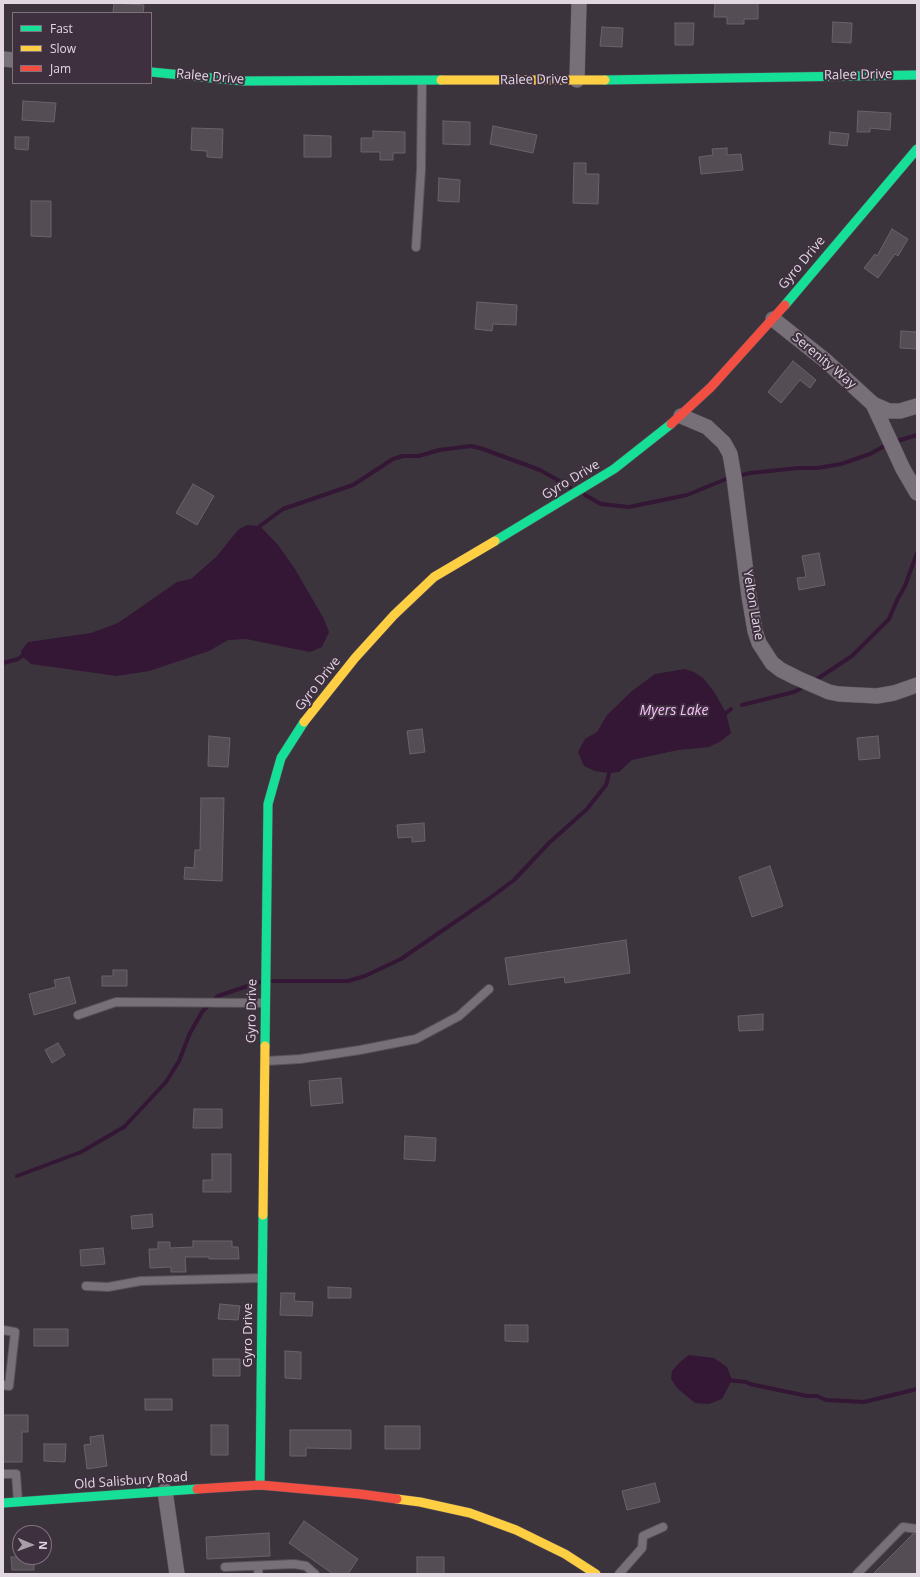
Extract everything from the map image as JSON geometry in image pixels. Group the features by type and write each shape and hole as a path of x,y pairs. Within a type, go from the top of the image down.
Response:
{"street":[{"path":"577,80 579,3"},
{"name":"Ralee Drive","path":"152,72 243,81 577,80 917,75"},
{"name":"Gyro Drive","path":"260,1485 268,804 281,758 310,713 355,658 385,625 434,577 614,469 681,416 711,387 773,319 917,148"},
{"name":"Serenity Way","path":"773,319 826,361 873,404 889,411 900,411 917,406"},
{"name":"Serenity Way","path":"873,404 903,469 917,493"},
{"name":"Yelton Lane","path":"681,416 707,427 724,443 730,454 749,596 755,631 764,654 781,670 830,692 839,694 877,696 894,693 917,685"},
{"name":"Old Salisbury Road","path":"3,1503 260,1485 360,1494 420,1502 470,1513 516,1530 565,1554 596,1574"},
{"path":"165,1491 176,1574"}],"lane":[{"path":"416,247 421,170 422,81"},
{"path":"265,1061 300,1059 330,1055 416,1039 459,1016 489,989"},
{"path":"78,1015 116,1002 265,1003"},
{"path":"86,1286 108,1287 141,1281 262,1278"},
{"path":"3,1330 15,1332 9,1386 3,1385"},
{"path":"3,1474 16,1474 18,1503"},
{"path":"857,1574 903,1527 917,1528"},
{"path":"619,1574 642,1548 643,1536 663,1528"},
{"path":"225,1567 259,1570 294,1564 306,1566 315,1574"}],"water":[{"path":"247,525 260,526 278,545 295,569 324,619 329,632 322,647 310,652 246,639 228,640 209,651 149,671 117,676 31,664 22,656 21,651 28,642 91,633 118,623 177,582 191,579 217,556 238,530"},
{"name":"Myers Lake","path":"685,669 694,672 703,678 715,693 726,713 731,733 721,741 709,747 678,750 632,760 619,772 609,773 595,771 584,766 578,752 585,739 597,732 607,715 632,691 655,674"},
{"path":"689,1355 714,1358 727,1367 732,1380 722,1399 709,1404 695,1403 677,1388 671,1379 672,1371"}],"building":[{"path":"114,3 144,5 143,12 113,12"},
{"path":"715,3 758,3 758,19 744,19 744,24 727,24 727,17 714,17"},
{"path":"833,22 852,23 851,43 832,42"},
{"path":"675,23 694,23 693,45 675,45"},
{"path":"602,27 623,28 622,47 600,46"},
{"path":"23,101 56,103 54,122 22,120"},
{"path":"858,111 891,113 890,130 870,128 870,132 857,132"},
{"path":"443,121 470,122 470,145 443,144"},
{"path":"493,126 537,135 533,153 490,144"},
{"path":"192,128 223,129 222,158 207,157 207,151 191,150"},
{"path":"373,131 405,132 405,153 393,153 393,160 380,160 380,152 361,152 361,138 373,138"},
{"path":"830,132 849,134 847,146 829,144"},
{"path":"304,135 331,136 331,157 304,157"},
{"path":"15,137 29,137 28,150 15,149"},
{"path":"727,148 727,155 741,154 743,170 701,174 699,157 713,155 712,149"},
{"path":"574,163 586,163 586,174 599,174 598,204 573,203"},
{"path":"439,178 460,180 459,202 438,201"},
{"path":"31,201 51,201 51,237 31,236"},
{"path":"892,229 908,239 898,256 895,254 878,278 864,268 875,254 877,256"},
{"path":"477,302 517,305 516,325 493,324 492,331 475,329"},
{"path":"901,331 917,332 917,349 900,348"},
{"path":"793,361 816,380 810,388 800,380 781,403 768,392"},
{"path":"193,484 214,496 197,525 176,513"},
{"path":"819,553 825,585 799,590 797,578 806,577 802,556"},
{"path":"422,729 425,752 410,754 407,731"},
{"path":"209,736 230,738 228,767 208,766"},
{"path":"878,736 880,758 859,760 857,738"},
{"path":"201,798 224,798 222,881 184,879 185,867 194,868 195,850 200,850"},
{"path":"424,823 425,841 412,842 412,837 398,838 397,825"},
{"path":"770,866 783,906 752,917 739,877"},
{"path":"626,940 630,973 565,983 564,977 509,985 505,958"},
{"path":"113,970 127,970 127,986 102,986 102,976 113,976"},
{"path":"69,977 76,1003 34,1015 29,994 56,987 54,980"},
{"path":"763,1014 763,1030 739,1031 738,1016"},
{"path":"58,1043 65,1055 52,1063 45,1050"},
{"path":"341,1078 343,1103 311,1106 309,1081"},
{"path":"194,1109 222,1109 222,1128 193,1128"},
{"path":"405,1136 436,1138 435,1161 404,1159"},
{"path":"212,1154 231,1154 231,1192 203,1192 203,1180 212,1180"},
{"path":"152,1214 153,1227 132,1229 131,1216"},
{"path":"193,1241 232,1241 232,1247 238,1247 239,1259 185,1257 186,1272 171,1272 171,1267 150,1268 149,1249 158,1249 158,1242 170,1242 170,1248 193,1247"},
{"path":"103,1248 105,1264 81,1266 80,1250"},
{"path":"328,1287 351,1288 351,1298 328,1298"},
{"path":"281,1293 295,1293 294,1301 313,1302 312,1316 280,1315"},
{"path":"220,1304 240,1306 238,1320 218,1319"},
{"path":"505,1325 528,1325 528,1342 505,1341"},
{"path":"34,1329 68,1329 68,1346 34,1346"},
{"path":"285,1351 301,1352 301,1379 285,1378"},
{"path":"213,1359 240,1359 240,1376 213,1376"},
{"path":"145,1399 172,1399 172,1410 145,1410"},
{"path":"3,1415 28,1415 28,1432 22,1432 22,1462 3,1462"},
{"path":"211,1425 228,1425 228,1455 211,1455"},
{"path":"385,1426 420,1426 420,1449 385,1449"},
{"path":"290,1430 351,1430 351,1449 306,1448 306,1456 290,1456"},
{"path":"103,1435 107,1466 87,1469 84,1445 91,1444 90,1437"},
{"path":"44,1444 66,1444 65,1462 44,1461"},
{"path":"655,1483 660,1502 627,1510 622,1491"},
{"path":"304,1521 358,1559 348,1574 333,1574 289,1543"},
{"path":"269,1533 270,1556 207,1559 206,1537"},
{"path":"913,1534 917,1534 917,1574 873,1574"},
{"path":"11,1557 12,1565 34,1565 34,1570 12,1570"},
{"path":"417,1557 444,1557 444,1574 417,1574"}],"waterway":[{"path":"894,442 917,435"},
{"path":"585,495 601,504 629,507 687,495 726,479 750,473 798,468 817,468 841,464 870,454 888,444"},
{"path":"259,530 260,526 283,509 353,485 393,459 403,456 419,456 439,450 471,446 483,449 540,470 570,487"},
{"path":"814,681 852,656 889,619 905,586 917,553"},
{"path":"3,663 18,659 22,656 27,656"},
{"path":"742,705 794,692 805,686"},
{"path":"721,712 726,713 731,709"},
{"path":"273,981 348,981 365,976 401,959 514,880 550,842 587,809 606,785 610,770"},
{"path":"17,1176 81,1152 124,1127 166,1082 179,1061 190,1033 202,1012 218,996 260,982"},
{"path":"727,1380 746,1382 807,1396 817,1396 826,1400 864,1402 917,1389"}],"traffic: fast":[{"path":"152,72 243,81 441,80"},
{"path":"605,80 917,75"},
{"path":"785,305 917,149"},
{"path":"495,541 614,469 671,424"},
{"path":"265,1046 268,804 281,758 304,722"},
{"path":"260,1485 263,1215"},
{"path":"3,1503 197,1489"}],"traffic: slow":[{"path":"441,80 605,80"},
{"path":"304,722 355,658 394,615 434,577 495,541"},
{"path":"263,1215 265,1046"},
{"path":"397,1499 420,1502 470,1513 516,1530 565,1554 596,1574"}],"traffic: jam":[{"path":"671,424 711,387 785,305"},
{"path":"197,1489 260,1485 360,1494 397,1499"}]}
